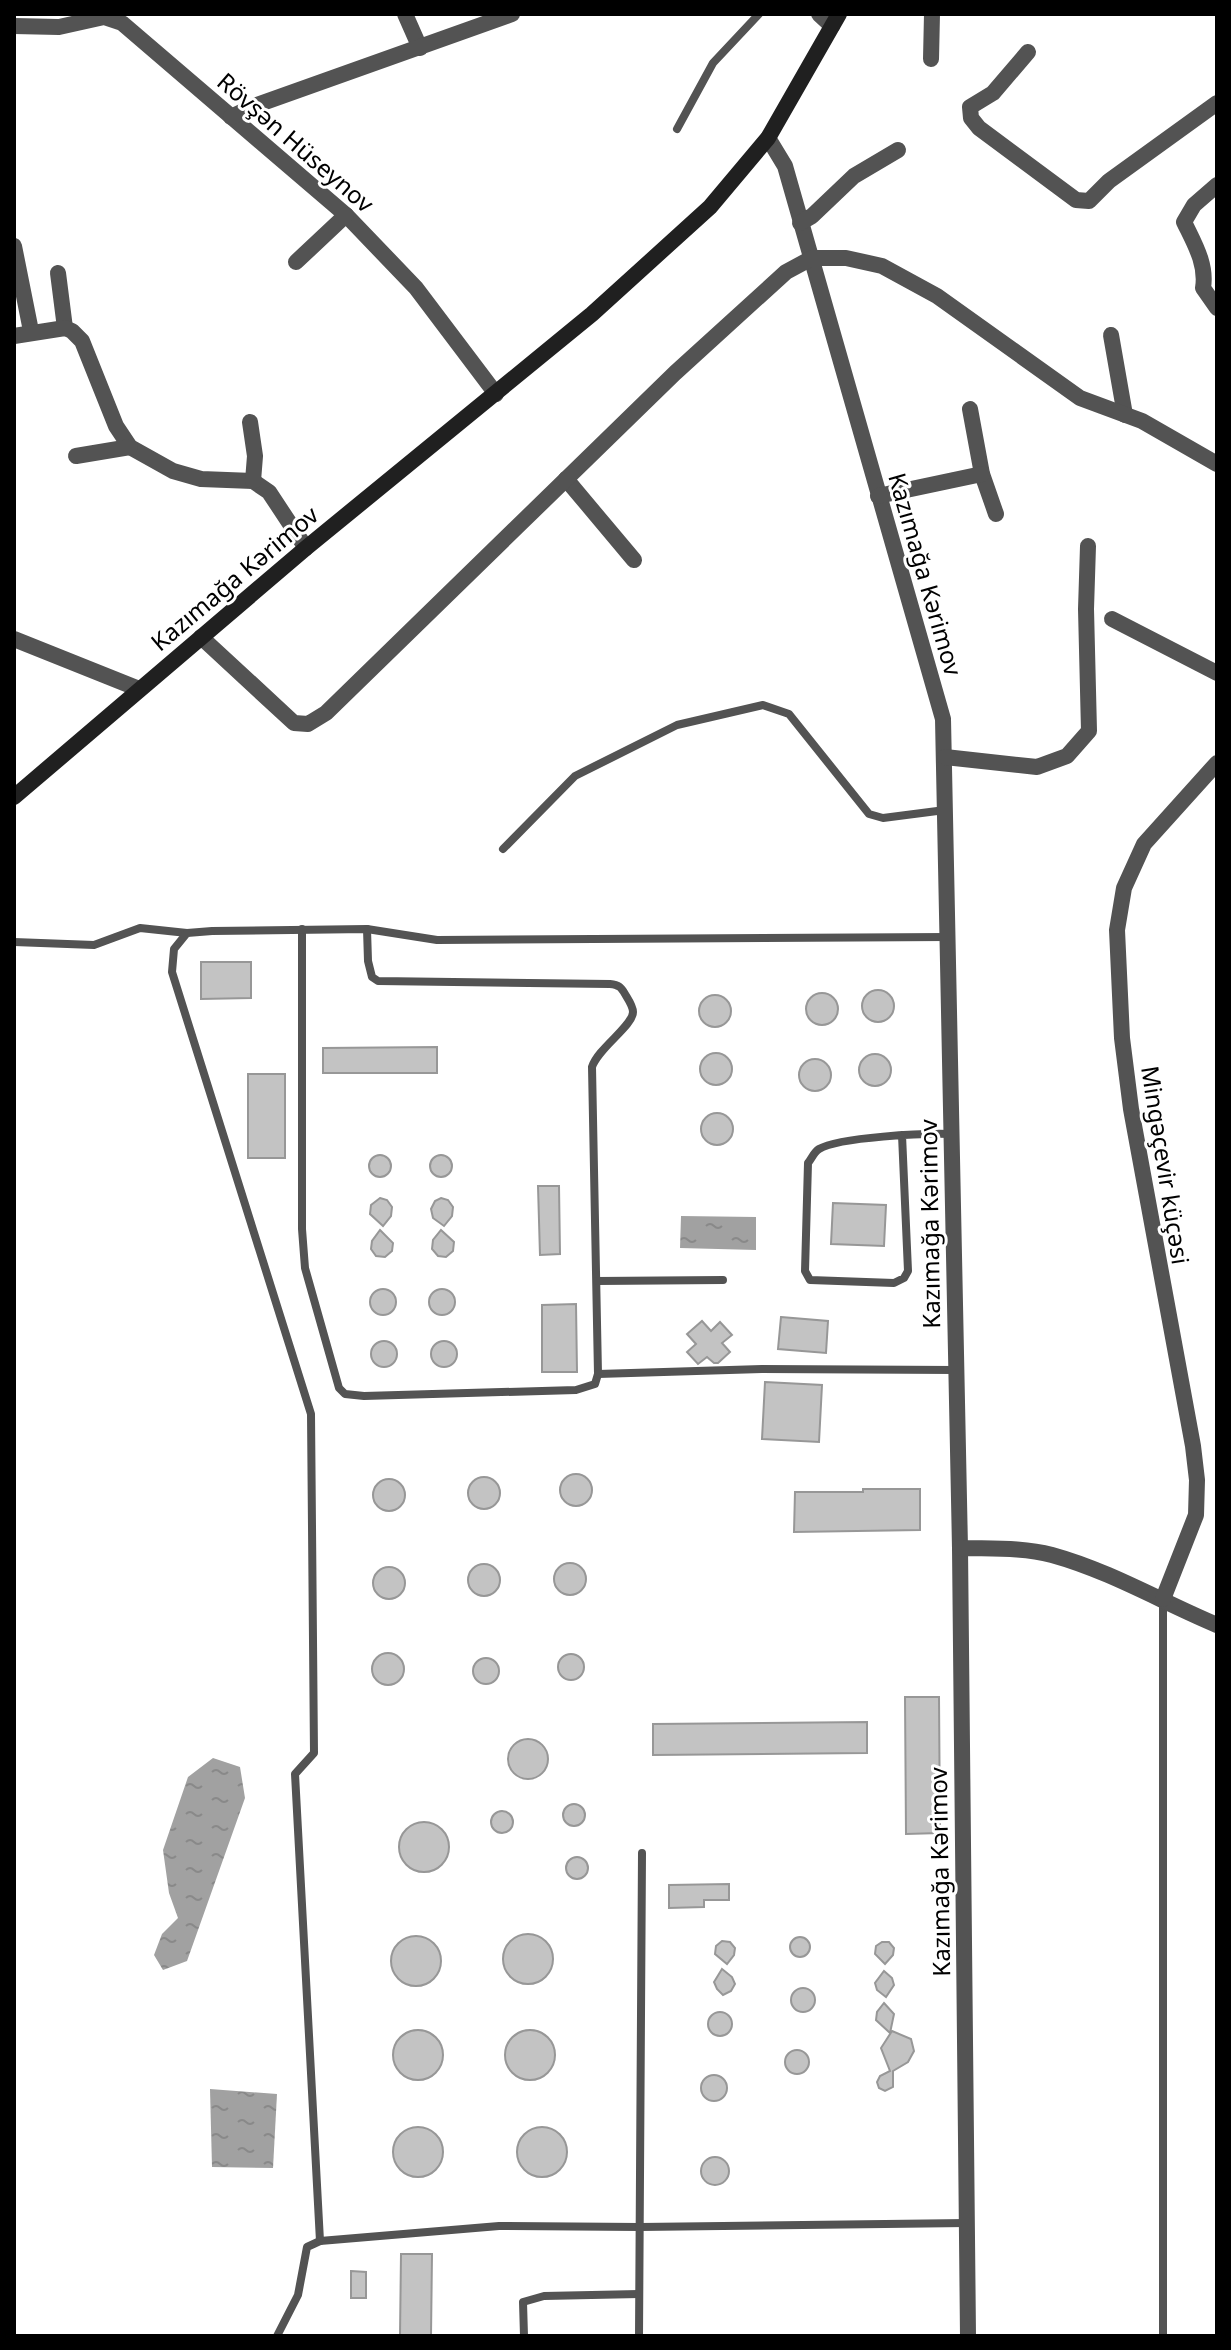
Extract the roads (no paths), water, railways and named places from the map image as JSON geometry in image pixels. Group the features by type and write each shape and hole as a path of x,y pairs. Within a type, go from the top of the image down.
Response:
{"street":[{"path":"405,14 420,48"},
{"path":"231,117 254,106 512,14"},
{"path":"819,14 836,20"},
{"path":"931,59 932,14"},
{"name":"Rövşən Hüseynov","path":"14,26 59,27 104,17 122,23 346,215 416,288 496,394"},
{"name":"Kazımağa Kərimov","path":"14,797 306,548 592,314 710,207 768,138 836,20"},
{"path":"1028,52 993,93 970,107 971,118 979,128 1076,200 1089,201 1109,181 1217,103"},
{"name":"Kazımağa Kərimov","path":"768,138 785,166 943,719 960,1548 968,2336"},
{"path":"800,223 812,216 854,176 898,150"},
{"path":"1217,185 1194,205 1184,222 1211,271 1203,288 1217,308"},
{"path":"296,262 346,215"},
{"path":"14,246 31,331"},
{"path":"201,637 294,723 308,724 326,713 675,373 786,272 812,258 846,258 882,266 937,296 1080,398 1142,421 1217,464"},
{"path":"58,273 65,328"},
{"path":"14,336 65,328 72,331 82,341 116,426 130,447 173,471 201,479 253,481 269,492 306,548"},
{"path":"1111,335 1125,415"},
{"path":"970,409 982,474 996,514"},
{"path":"250,422 255,456 253,481"},
{"path":"76,456 130,447"},
{"path":"878,496 982,474"},
{"path":"566,479 634,560"},
{"path":"945,757 1037,767 1067,756 1089,731 1088,546"},
{"path":"1112,619 1217,673"},
{"path":"14,639 139,689"},
{"name":"Mingəçevir küçəsi","path":"1163,1599 1196,1515 1197,1480 1131,1109 1122,1038 1117,930 1124,888 1144,844 1217,763"},
{"path":"960,1548 1019,1549 1052,1555 1163,1599 1217,1625"}],"lane":[{"path":"677,129 713,63 759,14"},
{"path":"503,849 575,776 677,725 763,705 789,714 869,814 883,818 946,810"},
{"path":"14,942 94,945 140,928 187,933 367,929 437,940 948,937"},
{"path":"302,929 304,1255 339,1388 345,1394 364,1396 576,1390 595,1384 598,1374 592,1067 599,1051 631,1019 633,1013 623,990 618,985 610,984 378,981 372,977 368,961 367,929"},
{"path":"187,933 174,949 172,972 311,1414 314,1753 295,1774 320,2241"},
{"path":"902,1135 908,1271 904,1278 894,1283 810,1280 805,1271 808,1163 816,1150 830,1144 902,1135 952,1134"},
{"path":"597,1281 723,1280"},
{"path":"598,1374 762,1369 956,1370"},
{"path":"1163,1599 1163,2336"},
{"path":"639,2336 642,1853"},
{"path":"277,2336 298,2295 307,2247 320,2241 499,2226 967,2223"},
{"path":"524,2336 523,2302 544,2296 639,2294"}],"water":[{"path":"681,1216 756,1217 756,1250 680,1248"},
{"path":"213,1758 240,1767 245,1798 187,1961 163,1970 154,1955 162,1934 178,1918 169,1893 163,1850 188,1777"},
{"path":"210,2089 277,2094 273,2168 212,2167"}]}
